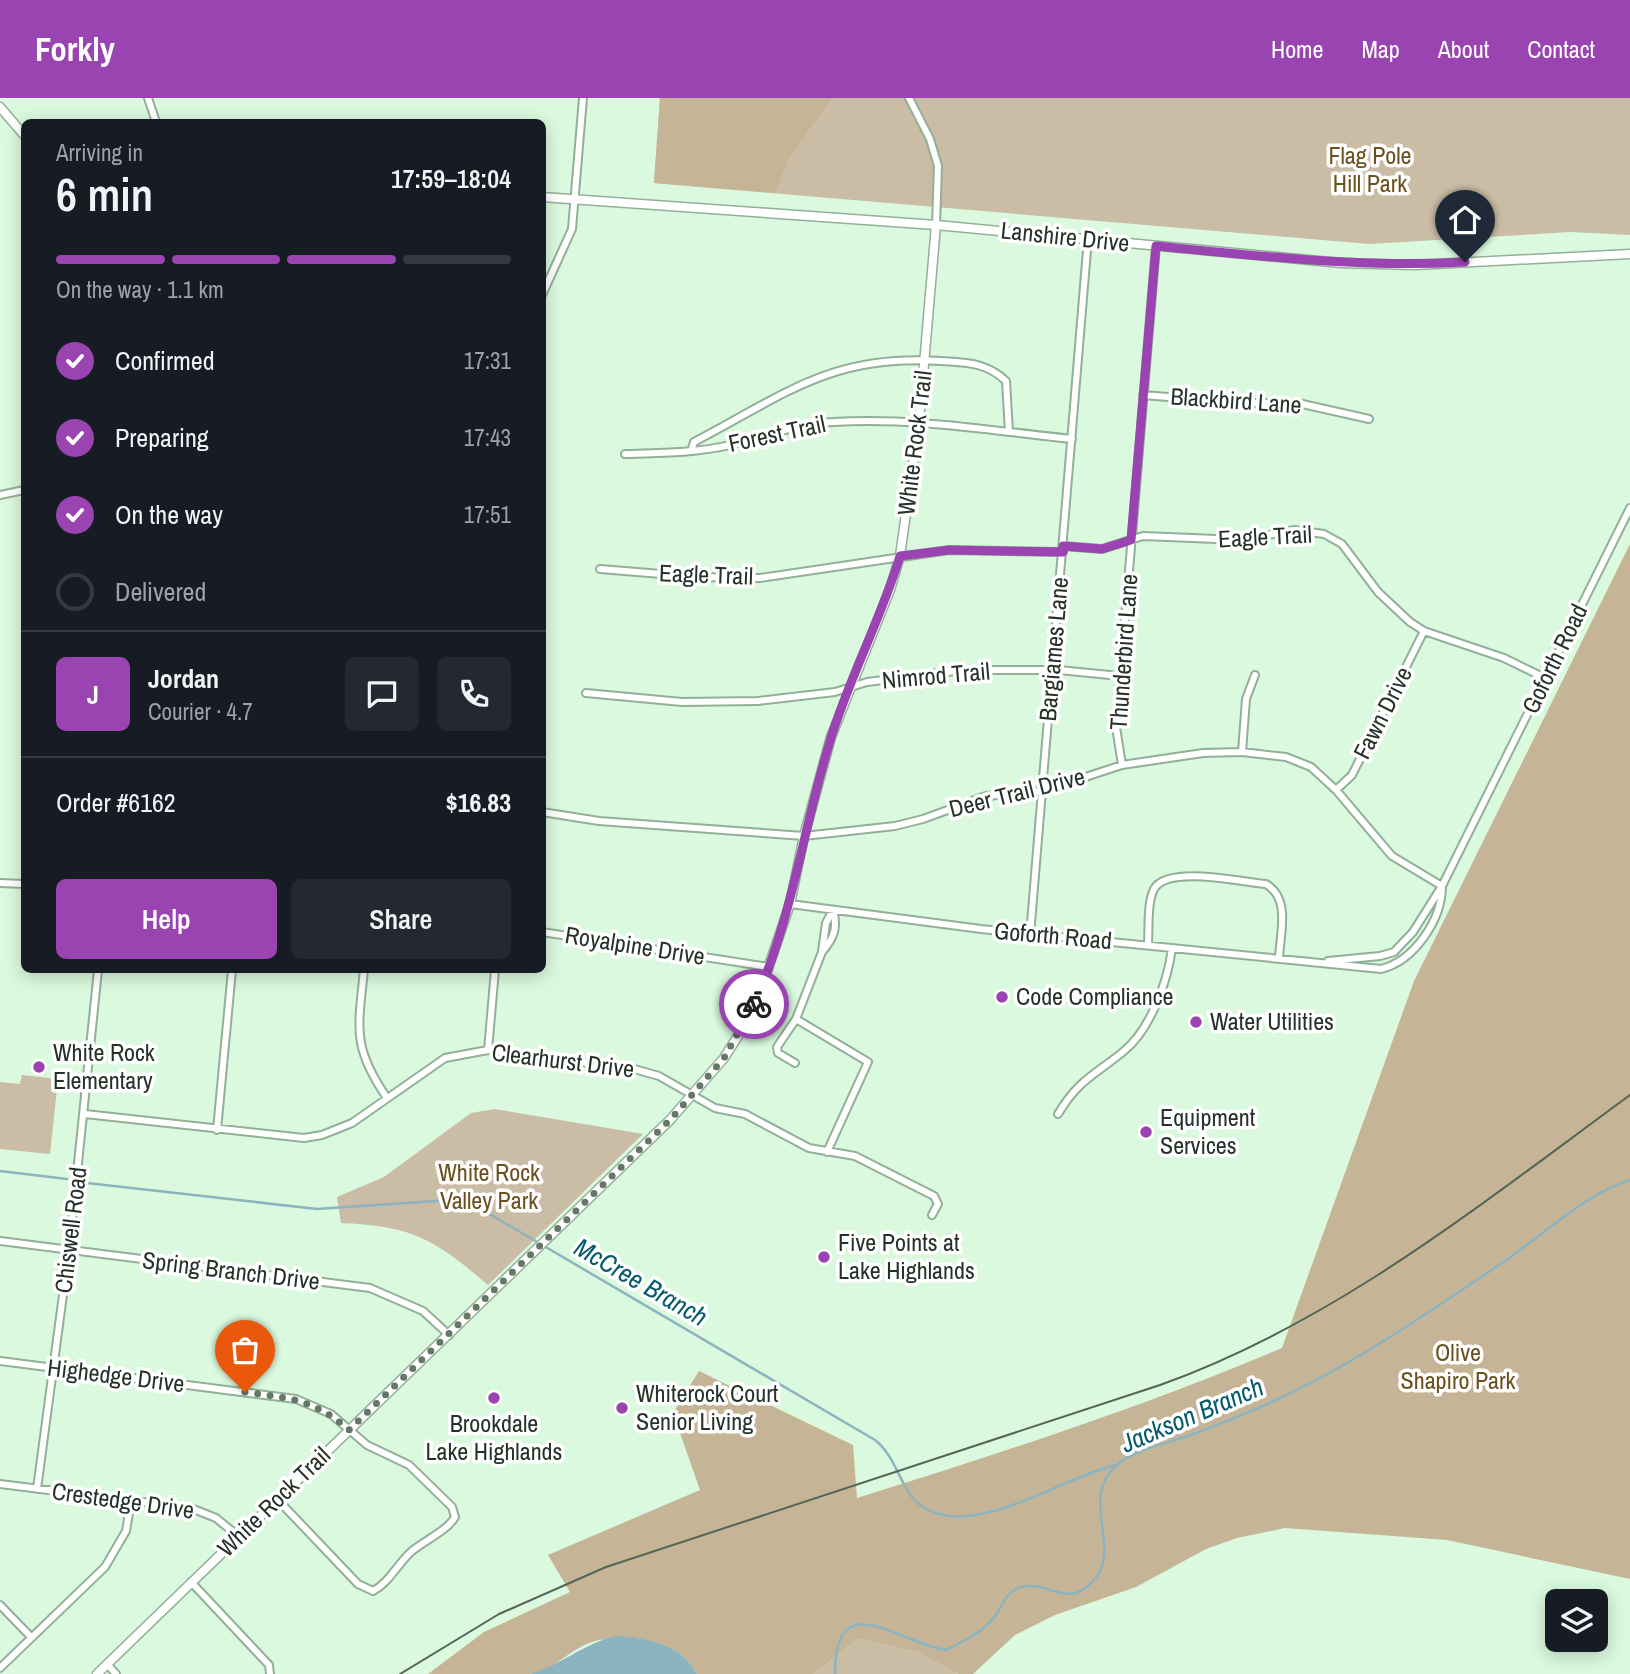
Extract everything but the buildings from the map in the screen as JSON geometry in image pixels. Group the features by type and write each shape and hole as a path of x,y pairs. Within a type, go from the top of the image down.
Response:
{"street":[{"path":"148,98 155,119"},
{"path":"546,287 568,243 583,98"},
{"name":"White Rock Trail","path":"97,1674 694,1096 743,1028 769,967 790,904 804,836 831,737 890,590 900,556 919,422 939,166 930,139 909,98"},
{"path":"0,107 21,132"},
{"name":"Lanshire Drive","path":"546,197 936,225 1088,238 1278,259 1394,265 1630,254"},
{"name":"Bargiames Lane","path":"1031,934 1088,238"},
{"name":"Thunderbird Lane","path":"1122,765 1116,727 1156,246"},
{"name":"Forest Trail","path":"691,451 694,442 804,382 855,366 888,361 925,360 980,364 995,371 1006,381 1009,432"},
{"name":"Blackbird Lane","path":"1143,395 1243,403 1282,402 1369,419"},
{"name":"Forest Trail","path":"625,454 691,451 730,445 806,425 919,422 1072,439"},
{"path":"0,495 21,491"},
{"name":"Goforth Road","path":"1317,961 1381,957 1394,951 1413,932 1442,886 1630,508"},
{"name":"Eagle Trail","path":"600,569 698,577 760,578 949,550 1102,549 1143,536 1241,540 1295,530 1324,534 1342,544 1392,608 1424,631 1483,649 1545,678"},
{"name":"Fawn Drive","path":"1336,790 1352,775 1424,631"},
{"name":"Nimrod Trail","path":"586,693 715,703 835,692 850,687 964,670 1052,671 1120,676"},
{"path":"1242,752 1246,699 1255,675"},
{"name":"Deer Trail Drive","path":"546,813 599,821 804,836 895,826 923,819 986,796 1043,791 1122,765 1203,752 1242,752 1300,761 1311,767 1336,790 1392,856 1442,886"},
{"path":"1148,944 1156,886 1168,878 1188,876 1266,884 1273,888 1282,903 1279,958"},
{"path":"0,883 21,884"},
{"name":"Goforth Road","path":"790,904 1031,934 1317,961 1368,969 1401,963 1422,938 1442,896 1442,886"},
{"path":"795,1063 778,1053 777,1046 796,1019 822,952 833,940 837,924 833,910"},
{"name":"Royalpine Drive","path":"546,933 769,967"},
{"path":"1058,1114 1075,1087 1127,1049 1136,1038 1164,981 1171,948"},
{"name":"Chiswell Road","path":"37,1489 69,1250 98,973"},
{"path":"217,1130 232,973"},
{"path":"364,973 359,1040 368,1071 387,1098"},
{"path":"488,1050 495,973"},
{"path":"796,1019 868,1062 827,1152"},
{"name":"Clearhurst Drive","path":"85,1114 283,1138 322,1135 352,1123 445,1058 488,1050 647,1072 715,1108 745,1114 809,1149 855,1156 934,1196 938,1204 932,1215"},
{"name":"Spring Branch Drive","path":"0,1241 370,1288 423,1311 449,1335"},
{"name":"Highedge Drive","path":"0,1361 296,1399 331,1414 367,1446 398,1458 420,1475 452,1507 455,1517 451,1524 410,1553 380,1587 373,1591 365,1590 277,1500"},
{"name":"Crestedge Drive","path":"0,1484 191,1508 216,1518 238,1536"},
{"path":"0,1668 115,1553 125,1531 131,1501"},
{"path":"191,1582 269,1665 271,1673"},
{"path":"0,1605 31,1637"},
{"path":"107,1664 117,1674"}],"green space":[{"name":"Flag Pole Hill Park","path":"660,98 1630,98 1630,235 1570,232 1369,244 654,183"},
{"path":"660,98 832,98 788,159 775,193 654,183"},
{"name":"Olive Shapiro Park","path":"1630,544 1630,1579 1447,1540 1285,1528 1237,1538 1206,1549 1136,1587 1055,1615 1015,1635 973,1674 958,1674 917,1652 858,1639 813,1674 697,1674 689,1662 665,1646 621,1637 584,1645 547,1668 530,1674 428,1674 484,1632 570,1592 548,1555 700,1490 673,1413 699,1371 853,1445 857,1498 1071,1428 1230,1370 1282,1348 1414,981"},
{"path":"22,1075 58,1079 50,1154 0,1149 0,1082 20,1084"},
{"name":"White Rock Valley Park","path":"495,1109 643,1134 488,1285 452,1256 421,1238 387,1227 341,1223 337,1197 384,1177 471,1113"},
{"path":"858,1639 917,1652 958,1674 813,1674"}],"water":[{"path":"615,1636 662,1644 682,1656 697,1674 530,1674 593,1644"}],"waterway":[{"name":"McCree Branch","path":"0,1171 67,1179"},
{"name":"Jackson Branch","path":"835,1674 838,1647 845,1631 858,1625 873,1626 946,1650 985,1626 1015,1589 1032,1586 1069,1594 1087,1587 1097,1576 1103,1563 1100,1504 1102,1490 1107,1476 1119,1463 1145,1450 1256,1409 1335,1370 1447,1300 1579,1206 1630,1180"},
{"name":"McCree Branch","path":"87,1183 317,1209 450,1200 474,1205 875,1440 889,1455 914,1499 920,1505 941,1515 965,1516 991,1512 1117,1465"}],"tram line":[{"path":"400,1674 499,1614 606,1567 1160,1385 1225,1359 1287,1328 1405,1257 1630,1095"}],"way so far":[{"path":"245,1392 296,1399 312,1404 331,1414 349,1430 694,1096 737,1039 754,1004"}],"place":[{"name":"Code Compliance","path":"1002,997"},
{"name":"Water Utilities","path":"1196,1022"},
{"name":"White Rock Elementary","path":"39,1067"},
{"name":"Equipment Services","path":"1146,1132"},
{"name":"Five Points at Lake Highlands","path":"824,1257"},
{"name":"Brookdale Lake Highlands","path":"494,1398"},
{"name":"Whiterock Court Senior Living","path":"622,1408"}],"route":[{"path":"754,1004 783,929 806,828 831,737 890,590 900,556 984,549 1063,552 1063,546 1102,549 1131,540 1156,246 1341,263 1415,265 1465,262"}]}
